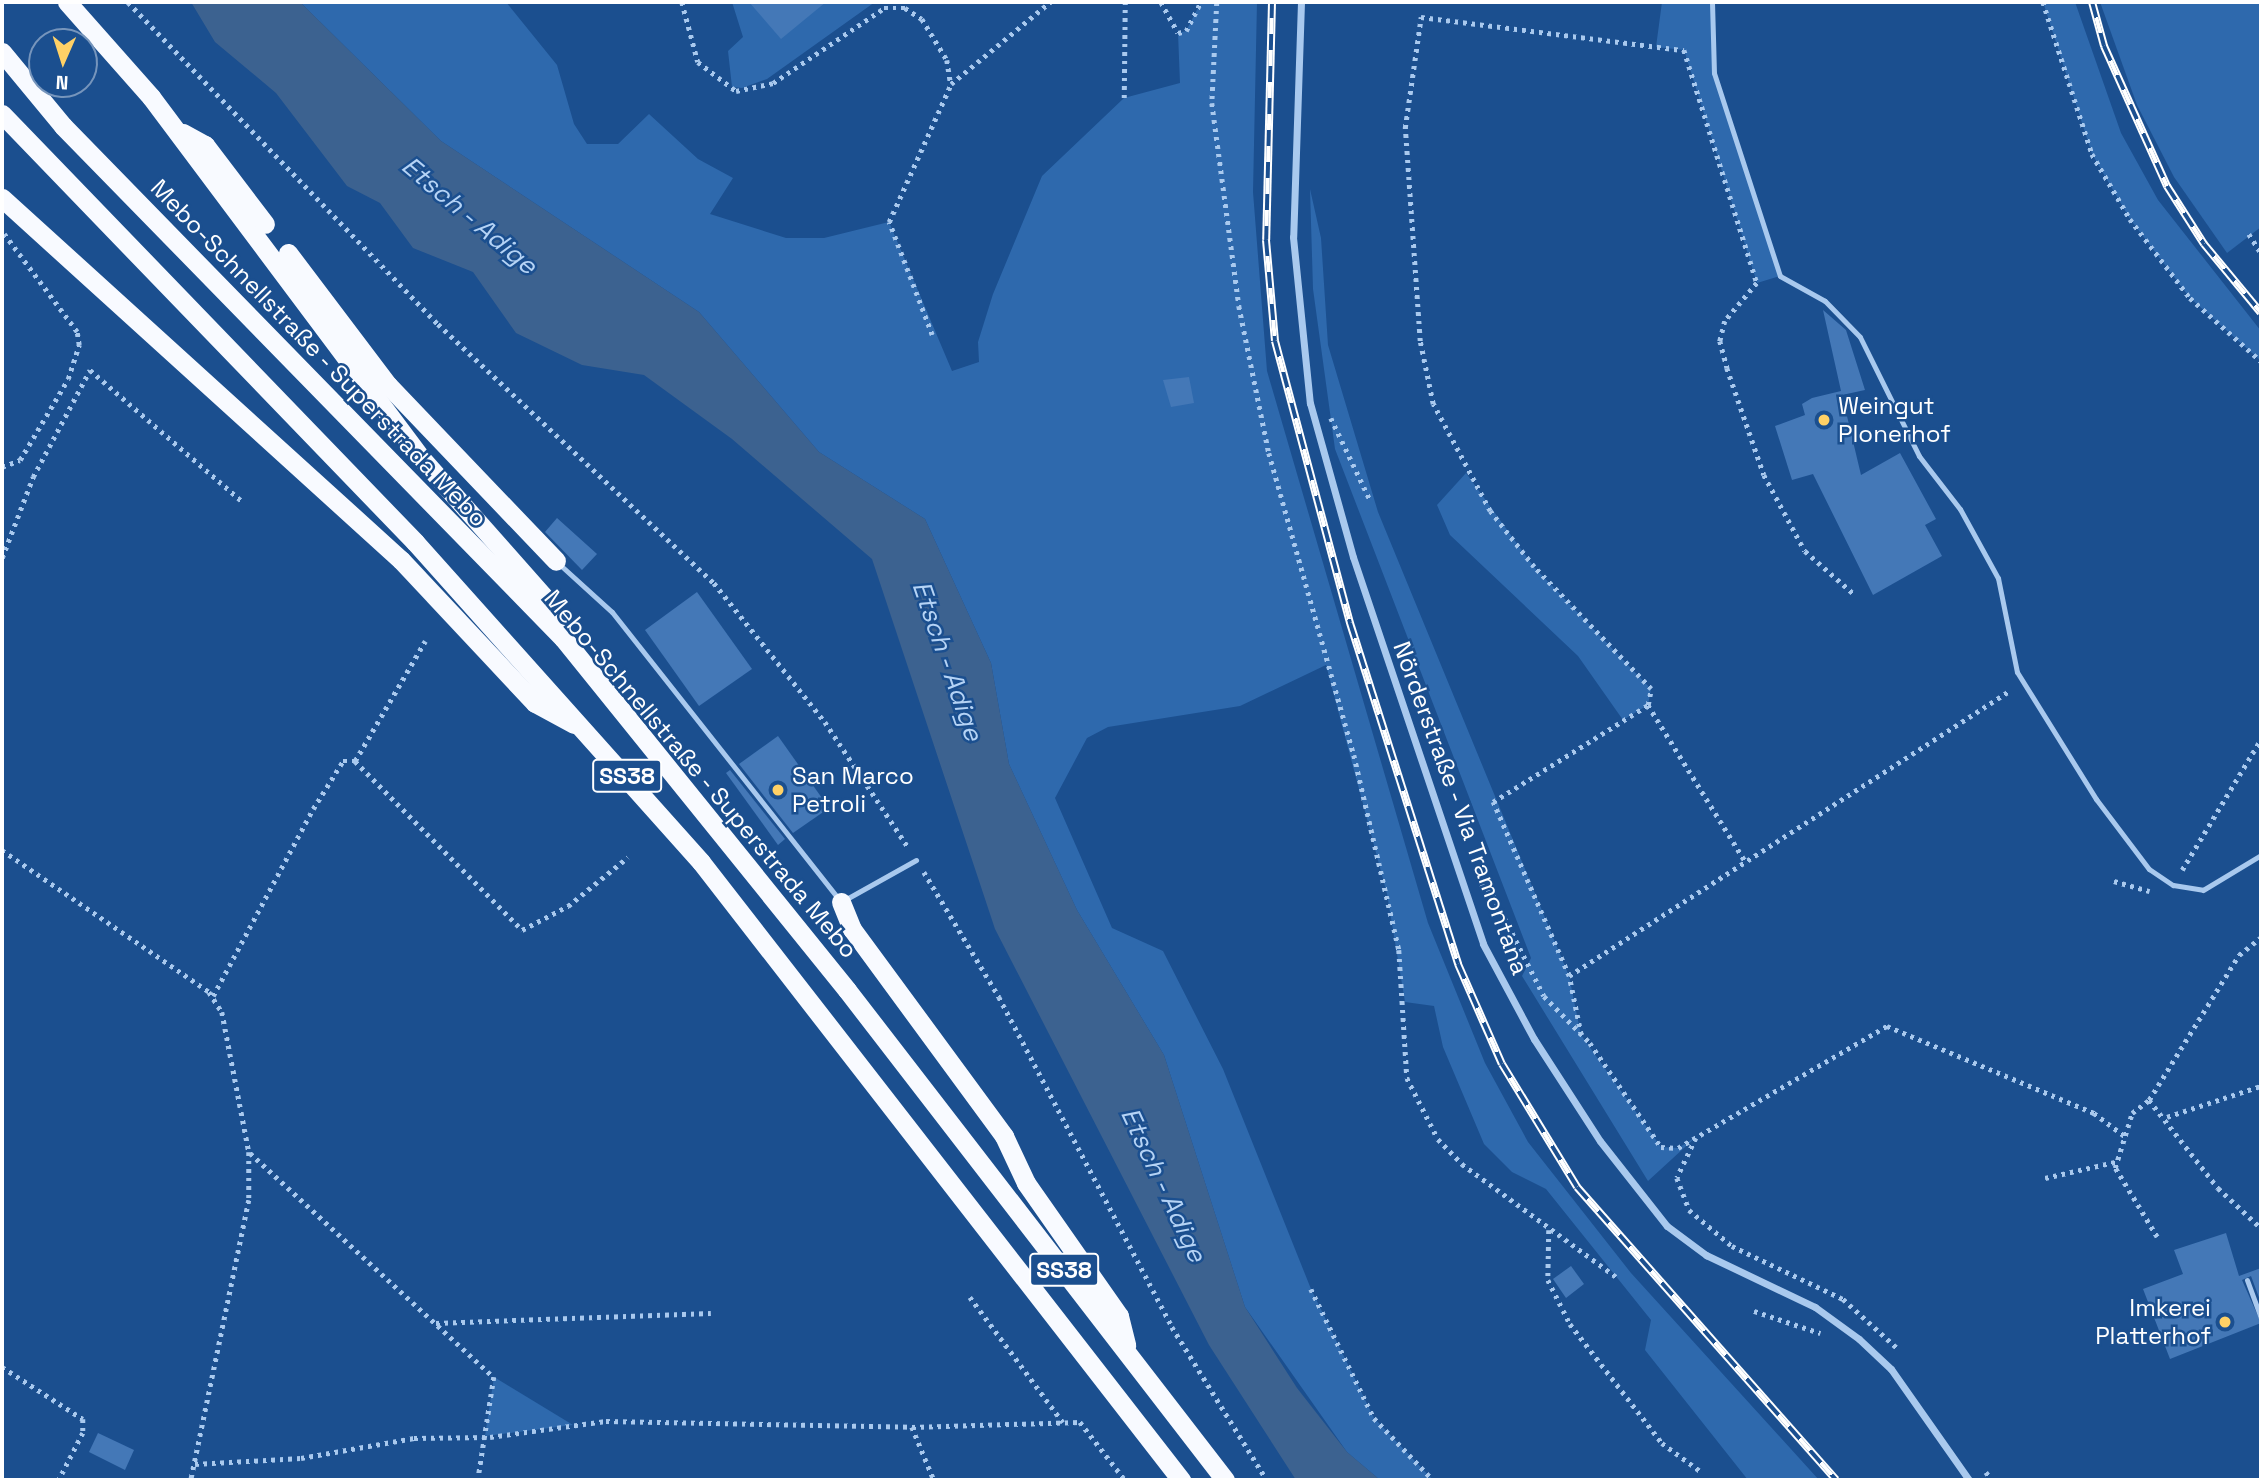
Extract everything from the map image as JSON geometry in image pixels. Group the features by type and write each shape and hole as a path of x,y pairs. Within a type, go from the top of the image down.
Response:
{"highway":[{"path":"67,2 175,129 422,459 543,596 563,638"},
{"name":"Mebo-Schnellstraße - Superstrada Mebo","path":"2,52 63,126 563,638 1128,1353 1225,1480"},
{"name":"SS38","path":"6,119 415,542 587,730 701,862 1181,1480"},
{"path":"175,129 205,145 388,385 556,561"},
{"path":"2,198 401,560 535,703 587,730"},
{"path":"841,902 852,929 974,1093 1026,1183 1119,1316 1128,1353"}],"street":[{"name":"Nörderstraße - Via Tramontana","path":"1301,2 1293,237 1310,403 1357,569 1457,863 1505,991 1600,1140 1667,1226 1706,1255 1815,1307 1859,1339 1891,1369 1969,1480"}],"lane":[{"path":"1712,2 1714,73 1780,276 1825,301 1860,337 1919,456 1960,509 1998,578 2024,682 2096,800 2149,869 2173,885 2203,890 2261,855"},
{"path":"556,561 612,612 841,902 916,860"},
{"path":"2247,1280 2261,1318"}],"path":[{"path":"128,2 438,324 714,583 825,722 916,860 999,997 1172,1327 1267,1480"},
{"path":"682,2 698,62 711,78 736,91 773,83 884,8 905,8 922,19 947,60 951,85"},
{"path":"932,335 889,222 951,85 1050,2"},
{"path":"1124,99 1125,2"},
{"path":"1161,2 1178,33 1186,31 1201,2"},
{"path":"1217,2 1212,103 1239,306 1269,453 1394,927 1403,973 1407,1078 1438,1139 1549,1230 1618,1278"},
{"path":"2043,2 2092,154 2130,219 2190,298 2261,361"},
{"path":"1745,862 1648,705 1651,689 1534,567 1490,511 1433,404 1420,341 1405,128 1421,18 1684,50 1757,283 1725,321 1720,341 1727,368 1764,475 1805,551 1855,594"},
{"path":"2,231 77,332 79,345 68,379 20,460 2,467"},
{"path":"2249,234 2261,253"},
{"path":"2,558 33,477 90,370 243,502"},
{"path":"1310,403 1338,423 1371,502"},
{"path":"355,761 425,641"},
{"path":"1569,976 2024,682"},
{"path":"1581,1035 1569,976 1493,802 1648,705"},
{"path":"2173,885 2261,739"},
{"path":"191,1480 240,1252 249,1152 213,996 313,809 343,761 355,761 522,930 568,906 628,857"},
{"path":"2,850 213,996"},
{"path":"1457,863 1493,895 1544,996 1581,1035 1661,1147 1678,1148 1887,1026 2094,1113 2124,1136"},
{"path":"2157,1237 2115,1162 2124,1136 2132,1113 2149,1100 2239,955 2261,937"},
{"path":"2167,1117 2261,1086"},
{"path":"2149,1100 2167,1117 2218,1188 2261,1228"},
{"path":"249,1152 494,1377 478,1480"},
{"path":"2045,1178 2115,1162"},
{"path":"1549,1230 1548,1280 1570,1324 1673,1455 1700,1471"},
{"path":"1311,1289 1374,1418 1433,1480"},
{"path":"970,1297 1063,1422"},
{"path":"1754,1311 1859,1339"},
{"path":"435,1323 710,1313"},
{"path":"2,1367 83,1419 83,1433 59,1480"},
{"path":"195,1464 301,1458 414,1438 485,1437 606,1421 912,1427 1080,1422 1125,1480"},
{"path":"912,1427 934,1480"}],"shaded area":[{"path":"300,2 506,2 557,65 574,124 587,144 618,144 649,114 698,159 733,178 710,214 786,238 824,238 889,222 952,371 979,362 978,342 993,294 1042,176 1124,98 1180,83 1178,33 1186,31 1201,2 1257,2 1253,192 1267,371 1428,923 1485,1063 1528,1142 1631,1273 1819,1480 1748,1480 1645,1350 1651,1320 1546,1189 1512,1172 1484,1144 1443,1047 1434,1006 1405,1002 1387,894 1326,665 1240,706 1108,727 1087,738 1055,798 1112,928 1163,951 1223,1069 1311,1289 1374,1418 1433,1480 1380,1480 1347,1452 1245,1307 1164,1055 1077,910 1009,764 991,663 925,519 819,452 699,312 441,141"},
{"path":"732,2 875,2 767,79 742,88 732,87 728,51 743,37"},
{"path":"1662,2 1712,2 1714,73 1780,276 1757,283 1684,50 1656,47"},
{"path":"2043,2 2075,2 2121,133 2158,200 2261,331 2261,361 2190,298 2130,219 2092,154"},
{"path":"2100,2 2261,2 2261,227 2227,253 2174,177 2137,105"},
{"path":"1310,189 1321,238 1328,345 1378,512 1569,976 1581,1035 1661,1147 1678,1148 1696,1137 1648,1181 1522,976 1531,958 1335,449 1313,289"},
{"path":"1466,473 1534,567 1651,689 1648,705 1623,720 1578,656 1450,535 1437,505"},
{"path":"494,1377 573,1425 485,1436"}],"water":[{"name":"Etsch - Adige","path":"191,2 300,2 441,141 699,312 819,452 925,519 991,663 1009,764 1077,910 1164,1055 1245,1307 1297,1388 1347,1452 1380,1480 1296,1480 1209,1345 995,929 872,559 732,439 644,375 582,365 516,333 473,272 413,248 380,203 347,186 276,93 215,42"}],"building":[{"path":"749,2 826,2 781,39"},
{"path":"1823,310 1846,330 1865,390 1842,395 1861,475 1900,453 1936,519 1925,525 1942,556 1873,595 1813,474 1792,480 1775,426 1805,415 1802,404 1812,398 1841,391"},
{"path":"1189,377 1194,403 1171,407 1163,380"},
{"path":"557,518 597,554 582,570 545,532"},
{"path":"697,592 752,669 699,706 645,630"},
{"name":"San Marco Petroli","path":"778,736 829,808 793,833 739,764"},
{"path":"730,770 785,839 778,845 726,773"},
{"path":"2226,1233 2239,1276 2261,1268 2261,1303 2251,1276 2242,1280 2261,1323 2170,1359 2143,1289 2183,1274 2174,1250"},
{"path":"1571,1266 1584,1284 1566,1298 1553,1279"},
{"path":"98,1433 134,1450 125,1470 89,1452"}],"railway":[{"path":"1272,2 1266,240 1275,341 1350,623 1458,964 1502,1064 1577,1187 1836,1480"},
{"path":"2092,2 2104,46 2167,186 2204,244 2261,313"}],"place":[{"name":"Weingut Plonerhof","path":"1824,420"},
{"name":"San Marco Petroli","path":"778,790"},
{"name":"Imkerei Platterhof","path":"2225,1322"}]}
